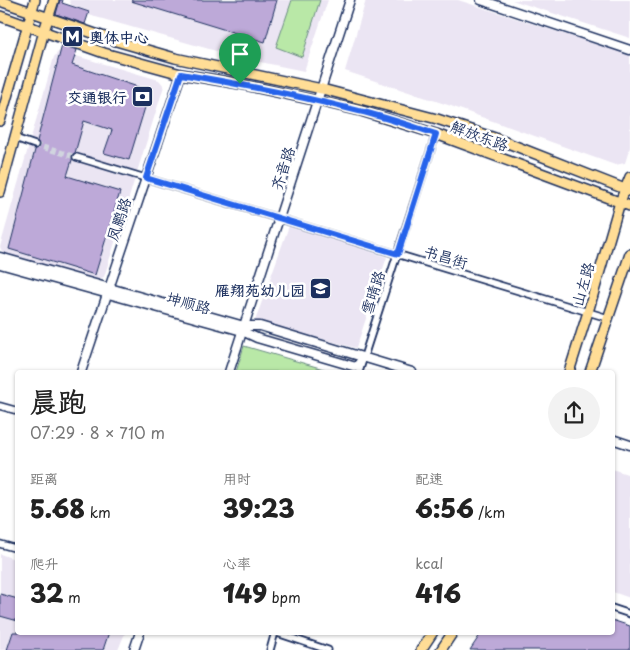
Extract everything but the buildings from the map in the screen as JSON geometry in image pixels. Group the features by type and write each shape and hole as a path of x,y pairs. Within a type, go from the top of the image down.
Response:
{"main road":[{"path":"0,121 35,0"},
{"path":"0,192 54,0"},
{"name":"解放东路","path":"0,1 116,41 175,58 322,89 437,118 495,138 628,190"},
{"name":"解放东路","path":"0,16 104,53 181,74 240,84 361,111 436,134 630,206"},
{"name":"山左路","path":"570,370 620,202 628,190 630,177"},
{"path":"591,370 630,254"},
{"path":"421,650 431,635"},
{"path":"441,650 451,635"}],"street":[{"name":"齐音路","path":"230,370 350,0"},
{"path":"481,0 630,50"},
{"name":"凤鹏路","path":"82,370 181,74"},
{"name":"雪晴路","path":"360,370 436,134"},
{"path":"14,138 35,145"},
{"name":"书昌街","path":"76,157 608,318"},
{"name":"坤顺路","path":"0,257 108,291"},
{"name":"坤顺路","path":"0,264 243,328 257,338 356,367 364,357"},
{"name":"坤顺路","path":"243,328 260,326 406,370"},
{"path":"0,406 15,410"},
{"path":"615,440 630,445"},
{"path":"0,544 15,548"},
{"path":"615,609 630,614"},
{"path":"134,650 139,635"},
{"path":"270,650 274,635"},
{"path":"281,635 328,650"}],"shaded area":[{"path":"69,0 328,0 304,71 241,58 78,12 73,9"},
{"path":"366,0 458,0 630,55 630,147 625,163 615,165 451,106 345,71"},
{"path":"512,0 630,0 630,38 515,1"},
{"path":"59,51 159,80 164,86 104,277 98,280 3,253 0,247 54,57"},
{"name":"雁翔苑幼儿园","path":"290,223 387,257 356,348 255,321"},
{"path":"615,470 630,475 630,598 615,593"},
{"path":"0,554 15,559 15,635 124,635 118,650 0,650"}],"green space":[{"path":"292,0 320,0 302,57 276,47"},
{"path":"244,346 327,370 237,370"}],"tunnel":[{"path":"35,145 76,157"}],"place":[{"name":"奥体中心","path":"73,36"},
{"name":"交通银行","path":"143,96"},
{"name":"雁翔苑幼儿园","path":"321,289"}],"route":[{"path":"181,74 240,84 361,111 436,134 398,254 146,178 181,74"}]}
